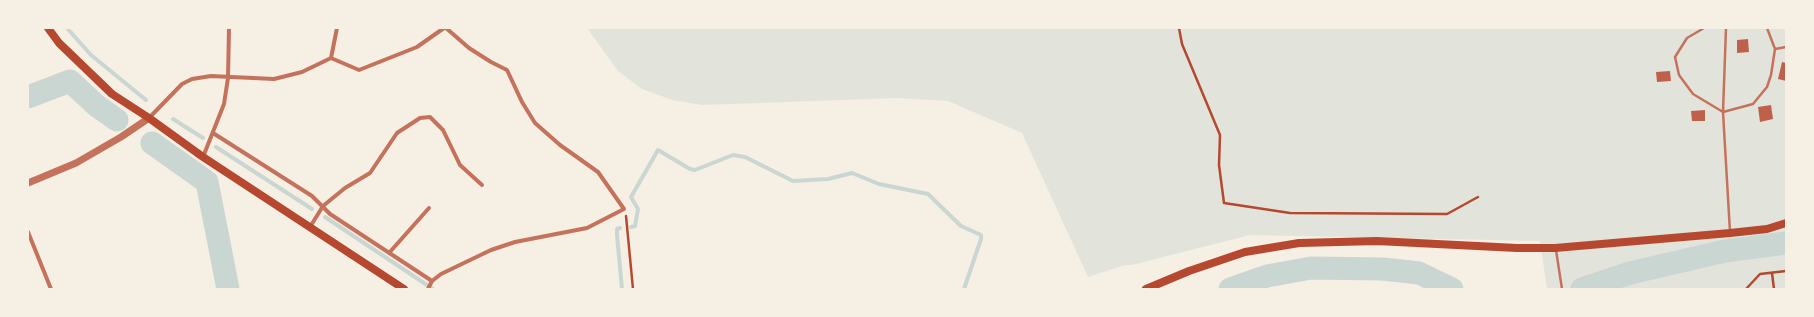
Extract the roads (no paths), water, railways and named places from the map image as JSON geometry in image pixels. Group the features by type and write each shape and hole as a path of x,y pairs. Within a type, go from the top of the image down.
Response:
{"main road":[{"path":"48,28 58,43 112,94 149,118 203,157 404,289"},
{"path":"1146,289 1189,271 1245,252 1299,243 1377,241 1517,248 1555,248 1730,233 1766,229 1786,223"}],"street":[{"path":"203,157 224,104 228,78 229,28"},
{"path":"331,58 337,28"},
{"path":"28,183 76,163 121,137 149,118 182,84 192,79 211,76 274,79 302,72 331,58 359,70 417,46 445,28 469,48 507,70 534,123 560,145 598,172 624,209 587,228 516,242 491,250 441,274 432,281 428,289"},
{"path":"310,227 323,206 345,188 370,173 397,133 420,118 430,117 444,130 460,165 482,185"},
{"path":"213,133 312,196 330,214 432,281"},
{"path":"389,253 429,208"},
{"path":"28,232 51,289"}],"lane":[{"path":"1704,28 1686,38 1675,57 1679,75 1693,94 1723,112 1753,104 1760,97 1767,86 1771,75 1775,49 1767,28"},
{"path":"1726,28 1723,112 1730,233"},
{"path":"1775,49 1786,47"},
{"path":"1555,248 1562,289"}],"waterway":[{"path":"67,28 91,55 146,100"},
{"path":"28,97 70,81 97,106 117,120"},
{"path":"173,119 203,138"},
{"path":"152,143 207,182 228,289"},
{"path":"216,147 312,209"},
{"path":"631,227 635,226 638,209 631,197 658,150 690,169 695,170 733,155 745,157 793,181 828,179 852,173 879,184 928,194 961,226 981,235 981,239 964,289"},
{"path":"325,217 433,289"},
{"path":"620,228 617,229 617,235 622,289"},
{"path":"1582,289 1630,273 1725,251 1786,243"},
{"path":"1230,289 1267,276 1311,268 1383,269 1419,273 1452,289"}]}
